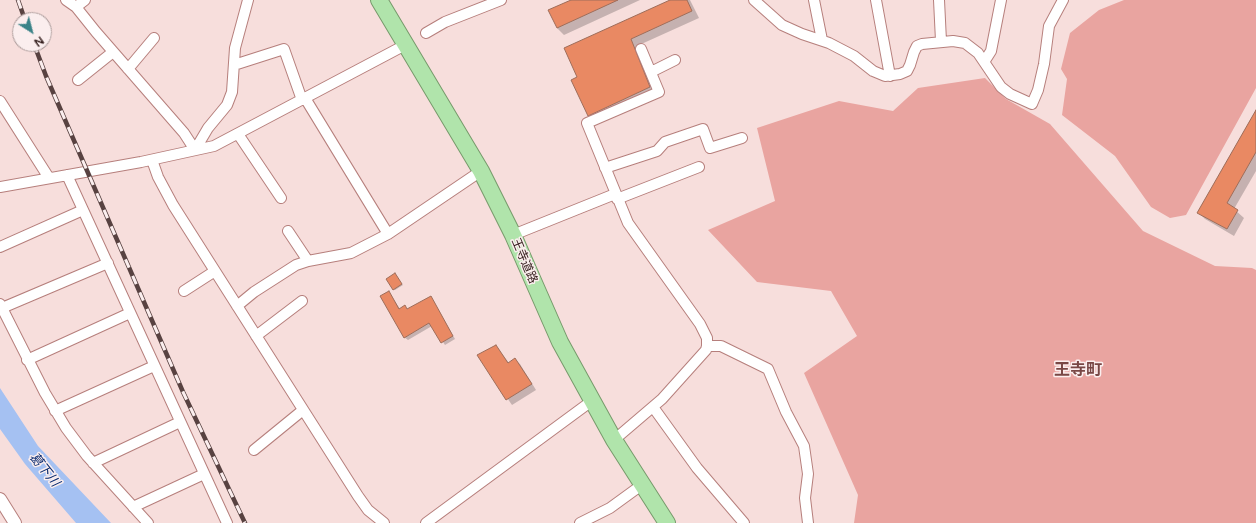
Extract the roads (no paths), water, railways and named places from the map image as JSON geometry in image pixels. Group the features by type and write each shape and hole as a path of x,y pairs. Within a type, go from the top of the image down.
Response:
{"highway":[{"name":"王寺道路","path":"379,0 407,44 482,171 514,235 560,342 614,440 667,523"}],"street":[{"path":"66,0 76,7 184,133 195,150"},
{"path":"76,7 85,0"},
{"path":"195,150 208,128 227,105 232,92 235,48 248,0"},
{"path":"426,33 445,22 501,0"},
{"path":"754,0 782,25 802,34 822,40 854,56 879,74 890,76 907,71 917,46 930,42 965,43 971,46 1001,87 1010,94 1032,104 1044,64 1049,26 1063,0"},
{"path":"814,0 822,40"},
{"path":"876,0 890,76"},
{"path":"939,0 941,42"},
{"path":"984,62 991,51 1001,0"},
{"path":"128,69 154,38"},
{"path":"0,187 152,160 214,146 407,44"},
{"path":"234,65 284,49 304,99 388,234"},
{"path":"614,440 653,407 706,350 707,346 703,328 628,223 587,123 659,92 641,49"},
{"path":"78,80 113,52"},
{"path":"650,72 675,60"},
{"path":"0,101 49,178"},
{"path":"605,168 657,151 665,142 703,129 710,148 742,138"},
{"path":"238,134 281,198"},
{"path":"152,160 164,191 358,496 379,522"},
{"path":"514,235 616,196 699,167"},
{"path":"237,306 277,276 296,265 351,252 388,234 482,171"},
{"path":"67,175 227,523"},
{"path":"0,247 83,210"},
{"path":"288,231 308,261"},
{"path":"108,263 1,306 27,360 55,411 93,463 148,523"},
{"path":"184,292 215,271"},
{"path":"256,336 302,301"},
{"path":"27,360 130,313"},
{"path":"707,346 721,346 768,369 786,412 804,446 808,474 805,498 808,523"},
{"path":"55,411 154,366"},
{"path":"426,523 593,400"},
{"path":"653,407 697,468 744,523"},
{"path":"254,450 303,410"},
{"path":"93,463 180,422"},
{"path":"133,507 204,474"},
{"path":"580,523 610,508 643,484"},
{"path":"0,499 15,523"}],"water":[{"name":"葛下川","path":"0,388 38,446 111,523 76,523 25,464 0,429"}],"railway":[{"path":"18,0 22,12"},
{"path":"37,52 183,392 245,523"}],"district":[{"name":"王寺町","path":"1078,371"}]}
